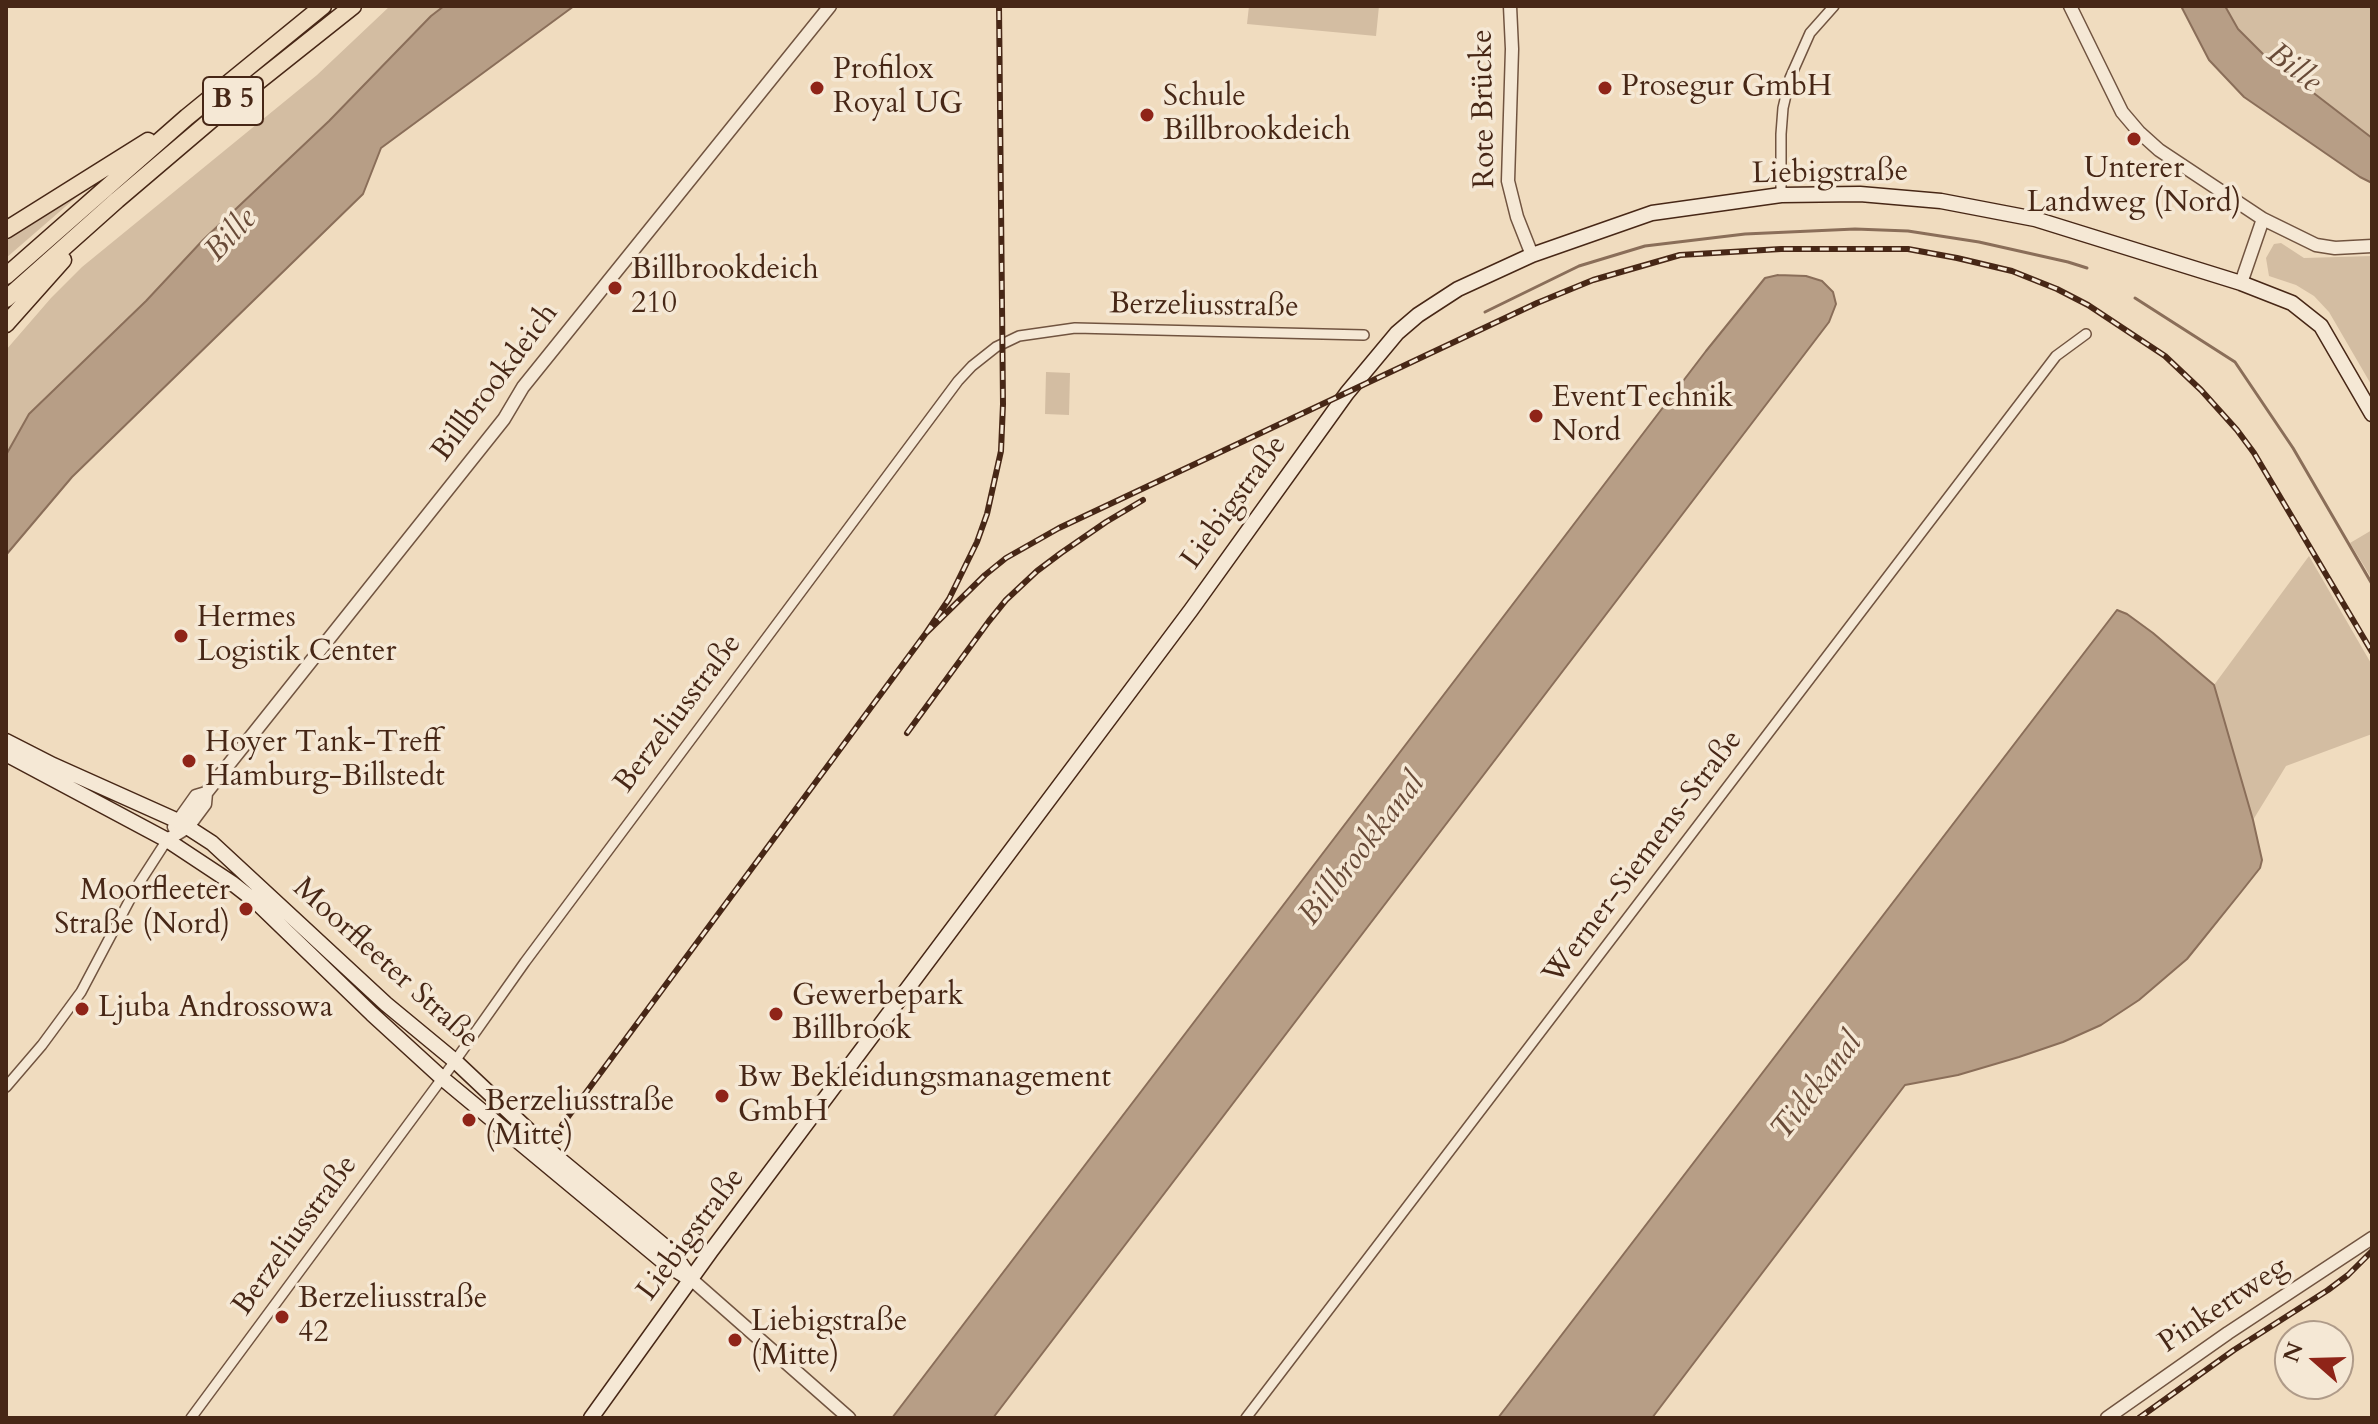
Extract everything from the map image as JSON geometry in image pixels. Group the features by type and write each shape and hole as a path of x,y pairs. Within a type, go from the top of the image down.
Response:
{"highway":[{"name":"B 5","path":"6,276 187,117 323,6"},
{"name":"B 5","path":"6,299 231,103 353,6"},
{"path":"6,230 187,117"},
{"path":"6,324 117,200"}],"main road":[{"name":"Liebigstraße","path":"591,1418 691,1279 1183,621 1328,419 1377,355 1408,324 1441,299 1532,255 1652,213 1781,195 1890,196 1941,201 2035,219 2241,283 2292,303 2321,326 2372,414"},
{"name":"Moorfleeter Straße","path":"6,741 183,824 212,843 558,1158 674,1254 691,1279"},
{"name":"Moorfleeter Straße","path":"6,754 167,840 232,883 255,901 442,1078 666,1264 691,1279"}],"street":[{"name":"Billbrookdeich","path":"6,1087 81,992 128,900 167,840 183,824 196,796 206,793 504,419 528,380 830,6"},
{"name":"Rote Brücke","path":"1510,6 1512,49 1508,181 1517,217 1532,255"},
{"path":"1781,195 1783,108 1790,78 1810,33 1834,6"},
{"path":"2070,6 2122,112 2159,150 2263,219 2316,245 2335,248 2372,246"},
{"path":"2241,283 2263,219"},
{"name":"Berzeliusstraße","path":"191,1418 525,962 958,381 996,347 1019,336 1075,328 1364,335"},
{"name":"Werner-Siemens-Straße","path":"1246,1418 2056,356 2086,334"},
{"name":"Pinkertweg","path":"2107,1418 2372,1238"},
{"name":"Moorfleeter Straße","path":"691,1279 849,1418"}],"shaded area":[{"path":"390,6 444,6 29,414 6,455 6,350 82,267 317,75"},
{"path":"1249,6 1379,6 1376,36 1247,24"},
{"path":"2225,6 2372,6 2372,138 2263,54 2238,29"},
{"path":"80,194 6,258 6,240"},
{"path":"2281,243 2304,258 2372,256 2372,386 2329,312 2314,296 2296,285 2269,276 2266,258 2274,244"},
{"path":"1046,372 1070,373 1069,415 1045,414"},
{"path":"2372,530 2372,579 2350,543"},
{"path":"2309,556 2372,665 2372,734 2286,766 2253,820 2214,685"}],"water":[{"name":"Bille","path":"444,6 574,6 381,148 363,194 72,477 6,555 6,455 29,414"},
{"path":"2181,6 2225,6 2238,29 2263,54 2372,138 2372,183 2244,97 2209,60"},
{"name":"Billbrookkanal","path":"1806,276 1822,281 1833,292 1836,304 1829,322 993,1418 892,1418 1706,351 1765,278"},
{"name":"Tidekanal","path":"2117,610 2153,633 2214,685 2253,820 2262,860 2260,868 2187,959 2139,1000 2101,1025 2019,1057 1958,1075 1905,1085 1652,1418 1498,1418"}],"waterway":[{"path":"1485,312 1579,266 1645,246 1745,234 1855,229 1908,231 1979,242 2087,268"},
{"path":"2135,298 2235,362 2293,448 2372,584"}],"railway":[{"path":"562,1125 926,633 949,599 977,542 987,514 1001,451 1003,404 999,6"},
{"path":"926,633 1006,558 1059,528 1537,303 1593,280 1680,255 1781,249 1908,249 2012,271 2057,289 2088,305 2165,356 2201,390 2254,453 2372,652"},
{"path":"907,733 1006,600 1061,553 1143,500"},
{"path":"2139,1418 2234,1350 2328,1290 2372,1251"}],"place":[{"name":"Profilox Royal UG","path":"817,88"},
{"name":"Prosegur GmbH","path":"1605,88"},
{"name":"Schule Billbrookdeich","path":"1147,115"},
{"name":"Unterer Landweg (Nord)","path":"2134,139"},
{"name":"Billbrookdeich 210","path":"615,288"},
{"name":"EventTechnik Nord","path":"1536,416"},
{"name":"Hermes Logistik Center","path":"181,636"},
{"name":"Hoyer Tank-Treff Hamburg-Billstedt","path":"189,761"},
{"name":"Moorfleeter Straße (Nord)","path":"246,909"},
{"name":"Ljuba Androssowa","path":"82,1009"},
{"name":"Gewerbepark Billbrook","path":"776,1014"},
{"name":"Bw Bekleidungsmanagement GmbH","path":"722,1096"},
{"name":"Berzeliusstraße (Mitte)","path":"469,1120"},
{"name":"Berzeliusstraße 42","path":"282,1317"},
{"name":"Liebigstraße (Mitte)","path":"735,1340"}]}
